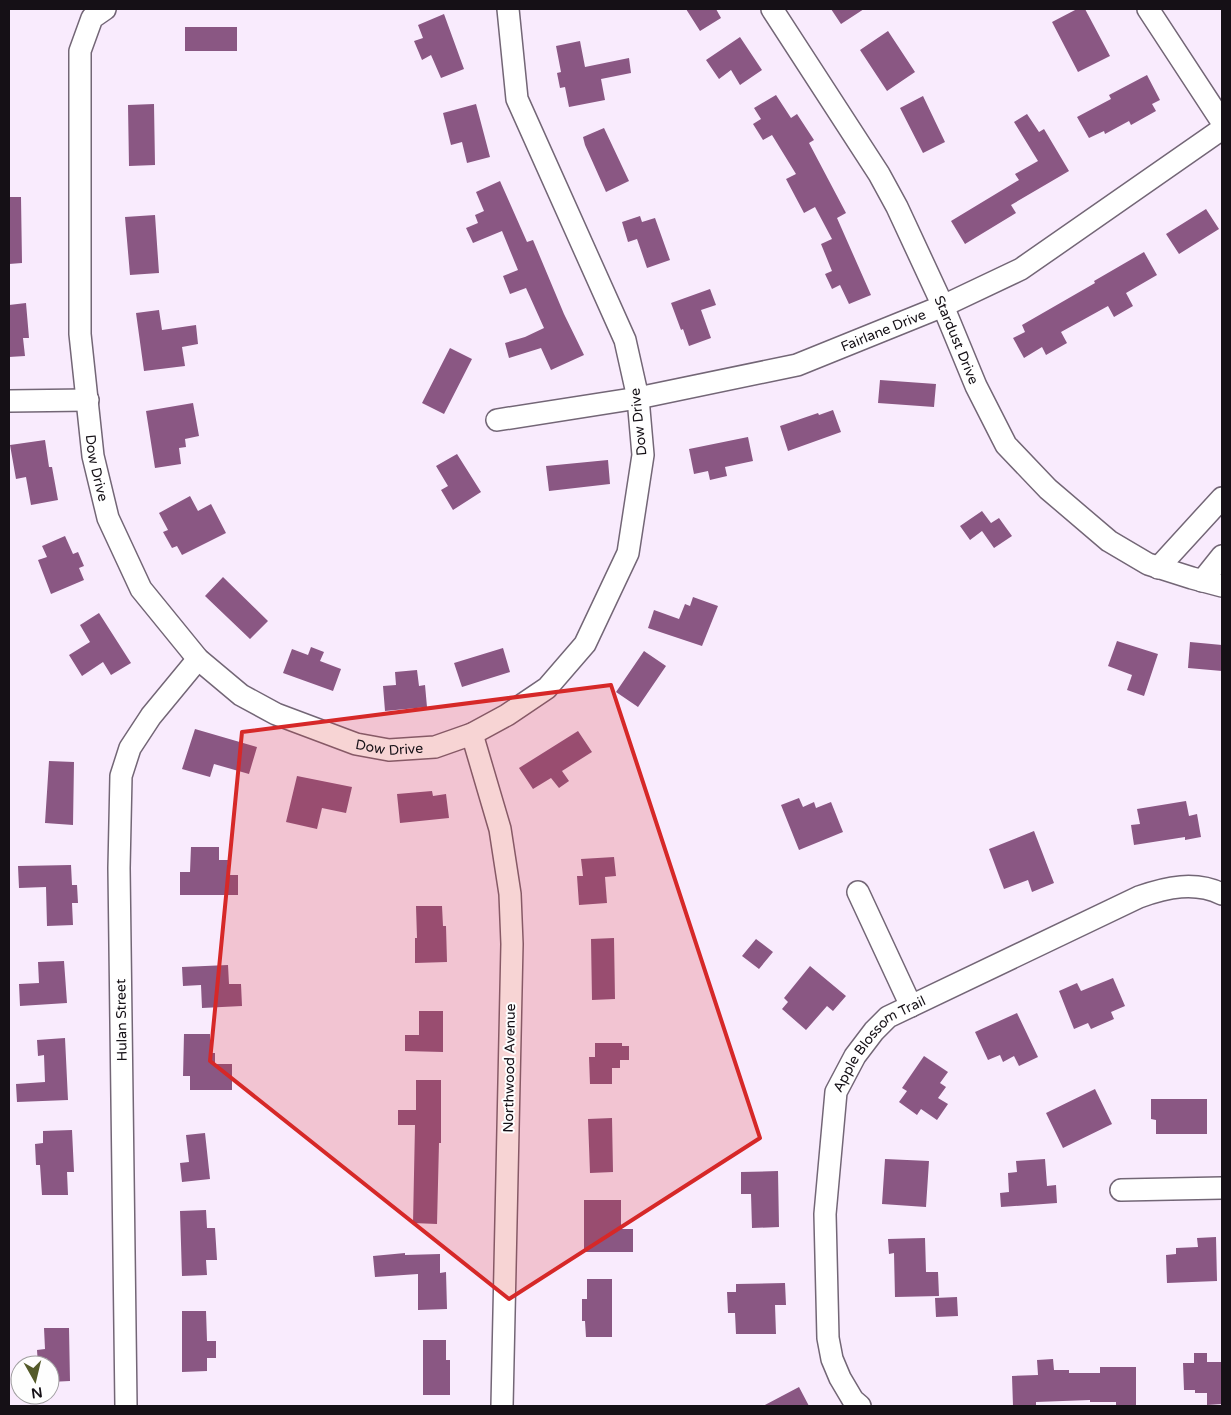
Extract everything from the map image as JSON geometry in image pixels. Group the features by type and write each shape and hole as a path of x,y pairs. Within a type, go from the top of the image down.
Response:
{"street":[{"name":"Dow Drive","path":"105,9 92,18 80,51 80,334 93,456 108,518 141,589 198,659 241,695 276,714 356,744 389,750 435,747 472,734 507,715 547,688 584,644 628,554 643,455 638,398 625,340 517,99 508,9"},
{"name":"Stardust Drive","path":"772,9 879,174 897,207 943,306 976,386 1006,445 1048,489 1109,541 1158,568 1222,586"},
{"path":"1148,9 1222,122"},
{"name":"Fairlane Drive","path":"497,420 638,398 797,365 943,306 1021,269 1222,129"},
{"path":"9,401 88,400"},
{"path":"1158,568 1222,498"},
{"path":"1202,581 1222,556"},
{"name":"Hulan Street","path":"126,1406 119,868 121,776 130,748 151,716 198,659"},
{"name":"Northwood Avenue","path":"472,734 500,829 510,894 512,944 502,1406"},
{"name":"Apple Blossom Trail","path":"860,1406 840,1378 832,1359 828,1338 825,1214 836,1092 855,1056 874,1031 888,1018 1130,901 1162,889 1186,886 1209,888 1222,894"},
{"path":"858,892 911,1006"},
{"path":"1121,1190 1222,1188"}],"highlighted area":[{"path":"611,685 760,1138 509,1299 210,1061 242,732"}],"building":[{"path":"686,9 716,9 721,18 700,31"},
{"path":"831,9 864,9 841,24"},
{"path":"1077,9 1085,9 1110,56 1078,72 1052,22"},
{"path":"444,14 464,69 441,78 431,55 422,60 414,41 423,38 418,25"},
{"path":"185,27 237,27 237,51 185,51"},
{"path":"888,31 915,72 887,91 860,50"},
{"path":"740,37 762,70 740,85 731,70 719,79 706,60"},
{"path":"580,41 585,67 629,58 631,73 601,79 605,100 569,107 565,87 560,88 557,73 561,72 556,46"},
{"path":"1147,75 1160,100 1152,104 1156,111 1131,125 1129,121 1105,134 1104,131 1089,138 1077,117 1111,99 1109,95"},
{"path":"776,95 791,118 797,114 814,140 809,143 846,213 837,218 871,295 849,304 840,285 832,289 825,274 832,271 821,244 832,239 815,207 804,213 786,179 796,174 772,135 763,140 753,124 761,119 754,108"},
{"path":"923,96 945,142 923,153 900,108"},
{"path":"154,104 155,165 129,166 128,105"},
{"path":"476,104 490,157 467,163 462,142 451,145 443,113"},
{"path":"1027,114 1039,132 1044,129 1069,171 1011,205 1016,213 965,244 951,221 1019,180 1015,174 1038,161 1014,122"},
{"path":"604,128 629,181 606,192 583,137"},
{"path":"500,181 527,242 533,240 564,314 584,355 551,370 541,348 509,358 505,343 525,337 544,328 526,288 510,294 503,276 518,270 502,231 473,243 466,228 478,223 475,215 484,211 476,192"},
{"path":"9,197 21,197 22,263 9,264"},
{"path":"1206,209 1219,229 1179,254 1166,234"},
{"path":"155,215 159,273 130,275 125,217"},
{"path":"640,216 642,222 655,218 670,260 647,268 637,239 628,242 622,222"},
{"path":"1144,252 1157,275 1126,293 1133,306 1114,317 1108,306 1061,332 1067,343 1046,355 1042,347 1024,358 1013,338 1025,332 1022,325"},
{"path":"710,289 716,305 701,310 711,338 689,346 671,303"},
{"path":"26,303 29,338 23,338 25,356 9,357 9,305"},
{"path":"159,310 162,330 196,325 198,344 182,347 185,366 144,371 136,313"},
{"path":"450,348 472,359 444,414 422,403"},
{"path":"880,380 936,384 934,407 878,403"},
{"path":"193,403 199,436 185,439 186,447 179,448 181,464 155,468 146,411"},
{"path":"833,410 841,432 788,451 780,426"},
{"path":"748,437 753,461 725,467 727,476 710,480 708,471 694,474 689,449"},
{"path":"45,440 49,467 52,467 58,500 31,505 26,477 16,479 10,445"},
{"path":"457,454 481,492 453,510 441,490 448,486 436,466"},
{"path":"608,460 610,484 549,491 546,466"},
{"path":"190,496 198,511 211,504 226,533 182,555 177,546 172,548 163,532 168,530 159,513"},
{"path":"982,511 991,523 999,518 1012,536 994,548 982,531 970,540 960,526"},
{"path":"65,536 73,554 78,552 84,566 79,568 84,580 51,594 38,560 47,557 42,546"},
{"path":"223,577 268,621 250,639 205,596"},
{"path":"693,597 718,606 702,646 648,628 654,610 679,619 685,604 690,606"},
{"path":"99,613 131,663 111,675 103,662 82,676 69,655 90,642 80,625"},
{"path":"1117,641 1158,654 1144,696 1127,690 1132,675 1108,666"},
{"path":"1190,642 1222,645 1222,671 1188,668"},
{"path":"311,647 324,652 320,661 341,669 333,691 283,673 292,649 308,655"},
{"path":"503,648 510,672 462,687 454,663"},
{"path":"644,651 666,666 638,707 616,692"},
{"path":"417,670 419,686 425,685 427,707 385,711 383,686 396,685 395,672"},
{"path":"195,729 257,747 249,774 214,764 210,777 182,769"},
{"path":"578,731 592,752 562,771 569,781 559,788 551,778 533,789 519,768"},
{"path":"49,761 74,762 73,825 45,823"},
{"path":"297,776 352,787 346,813 322,808 317,829 286,822"},
{"path":"432,791 433,796 446,794 449,818 400,823 397,794"},
{"path":"799,798 803,807 814,802 816,808 831,802 843,832 799,850 781,805"},
{"path":"1186,801 1189,816 1197,814 1201,837 1185,840 1185,837 1134,845 1131,825 1140,824 1137,809"},
{"path":"1034,831 1054,883 1032,892 1028,880 1004,889 989,849"},
{"path":"191,847 219,847 219,860 228,860 227,875 238,875 238,895 180,895 180,872 190,872"},
{"path":"614,857 616,876 605,877 607,903 579,905 577,876 583,876 581,859"},
{"path":"71,865 72,885 77,885 78,903 72,903 73,925 47,926 46,887 19,888 18,866"},
{"path":"416,906 442,906 443,926 446,926 447,962 415,963 415,938 417,938"},
{"path":"614,938 615,999 592,1000 591,939"},
{"path":"756,939 773,952 759,969 742,956"},
{"path":"64,961 67,1003 20,1006 19,984 39,983 38,962"},
{"path":"228,965 229,984 241,984 242,1006 202,1008 201,985 183,986 182,967"},
{"path":"810,966 846,996 833,1011 827,1006 806,1030 782,1009 788,1002 784,998"},
{"path":"1113,978 1125,1006 1111,1012 1114,1019 1091,1029 1088,1023 1074,1029 1059,991 1077,983 1081,991"},
{"path":"419,1011 443,1011 443,1052 405,1051 405,1035 419,1035"},
{"path":"1017,1013 1038,1057 1019,1066 1014,1056 1003,1062 1000,1055 988,1060 975,1032"},
{"path":"184,1034 210,1034 210,1053 215,1053 215,1064 232,1064 232,1090 190,1090 190,1076 183,1076"},
{"path":"65,1038 68,1100 17,1102 16,1084 45,1082 44,1055 38,1056 37,1040"},
{"path":"595,1043 622,1043 622,1046 629,1046 629,1060 620,1060 620,1068 612,1068 612,1084 590,1084 589,1057 595,1057"},
{"path":"924,1056 948,1072 940,1083 946,1087 938,1098 948,1104 937,1120 921,1109 917,1115 899,1102 907,1091 902,1088"},
{"path":"416,1080 441,1080 441,1143 439,1143 437,1224 413,1223 415,1125 398,1125 398,1110 416,1110"},
{"path":"1095,1089 1112,1124 1063,1148 1046,1113"},
{"path":"1151,1099 1207,1099 1207,1134 1156,1134 1156,1120 1151,1119"},
{"path":"612,1118 613,1172 590,1173 588,1119"},
{"path":"72,1130 74,1172 67,1172 68,1195 42,1195 40,1165 36,1165 35,1144 43,1143 43,1131"},
{"path":"205,1133 210,1179 182,1182 180,1163 189,1162 186,1135"},
{"path":"885,1159 929,1161 926,1207 882,1204"},
{"path":"1045,1159 1047,1186 1056,1185 1057,1203 1001,1207 1000,1193 1009,1192 1008,1173 1017,1172 1016,1161"},
{"path":"778,1171 779,1227 752,1228 751,1194 741,1194 741,1172"},
{"path":"584,1200 621,1200 621,1229 633,1229 633,1252 584,1252"},
{"path":"206,1210 207,1228 215,1228 217,1260 206,1260 207,1275 182,1276 180,1211"},
{"path":"1216,1237 1217,1281 1167,1283 1166,1255 1176,1254 1176,1248 1198,1247 1197,1238"},
{"path":"925,1238 926,1272 938,1272 939,1296 895,1297 894,1253 889,1254 888,1239"},
{"path":"405,1253 405,1255 440,1254 440,1273 446,1272 447,1309 418,1310 418,1274 375,1277 373,1256"},
{"path":"587,1279 612,1279 612,1337 586,1337 585,1321 582,1321 582,1299 587,1299"},
{"path":"785,1283 786,1305 775,1305 776,1334 736,1334 735,1313 728,1313 727,1292 736,1292 736,1284"},
{"path":"957,1297 958,1316 936,1317 935,1298"},
{"path":"182,1311 206,1311 207,1341 216,1341 216,1358 207,1358 207,1371 182,1372"},
{"path":"44,1328 69,1328 70,1381 60,1382 60,1355 37,1355 37,1350 45,1349"},
{"path":"423,1340 446,1340 446,1360 450,1360 450,1395 423,1395"},
{"path":"1194,1353 1207,1353 1207,1362 1222,1362 1222,1404 1207,1405 1207,1393 1195,1393 1195,1390 1184,1390 1183,1363 1194,1363"},
{"path":"1053,1359 1054,1370 1069,1370 1069,1373 1100,1373 1100,1367 1136,1367 1136,1406 1116,1406 1116,1402 1090,1402 1090,1400 1036,1402 1036,1406 1013,1406 1012,1376 1038,1375 1037,1360"},
{"path":"799,1387 809,1406 763,1406"}]}
